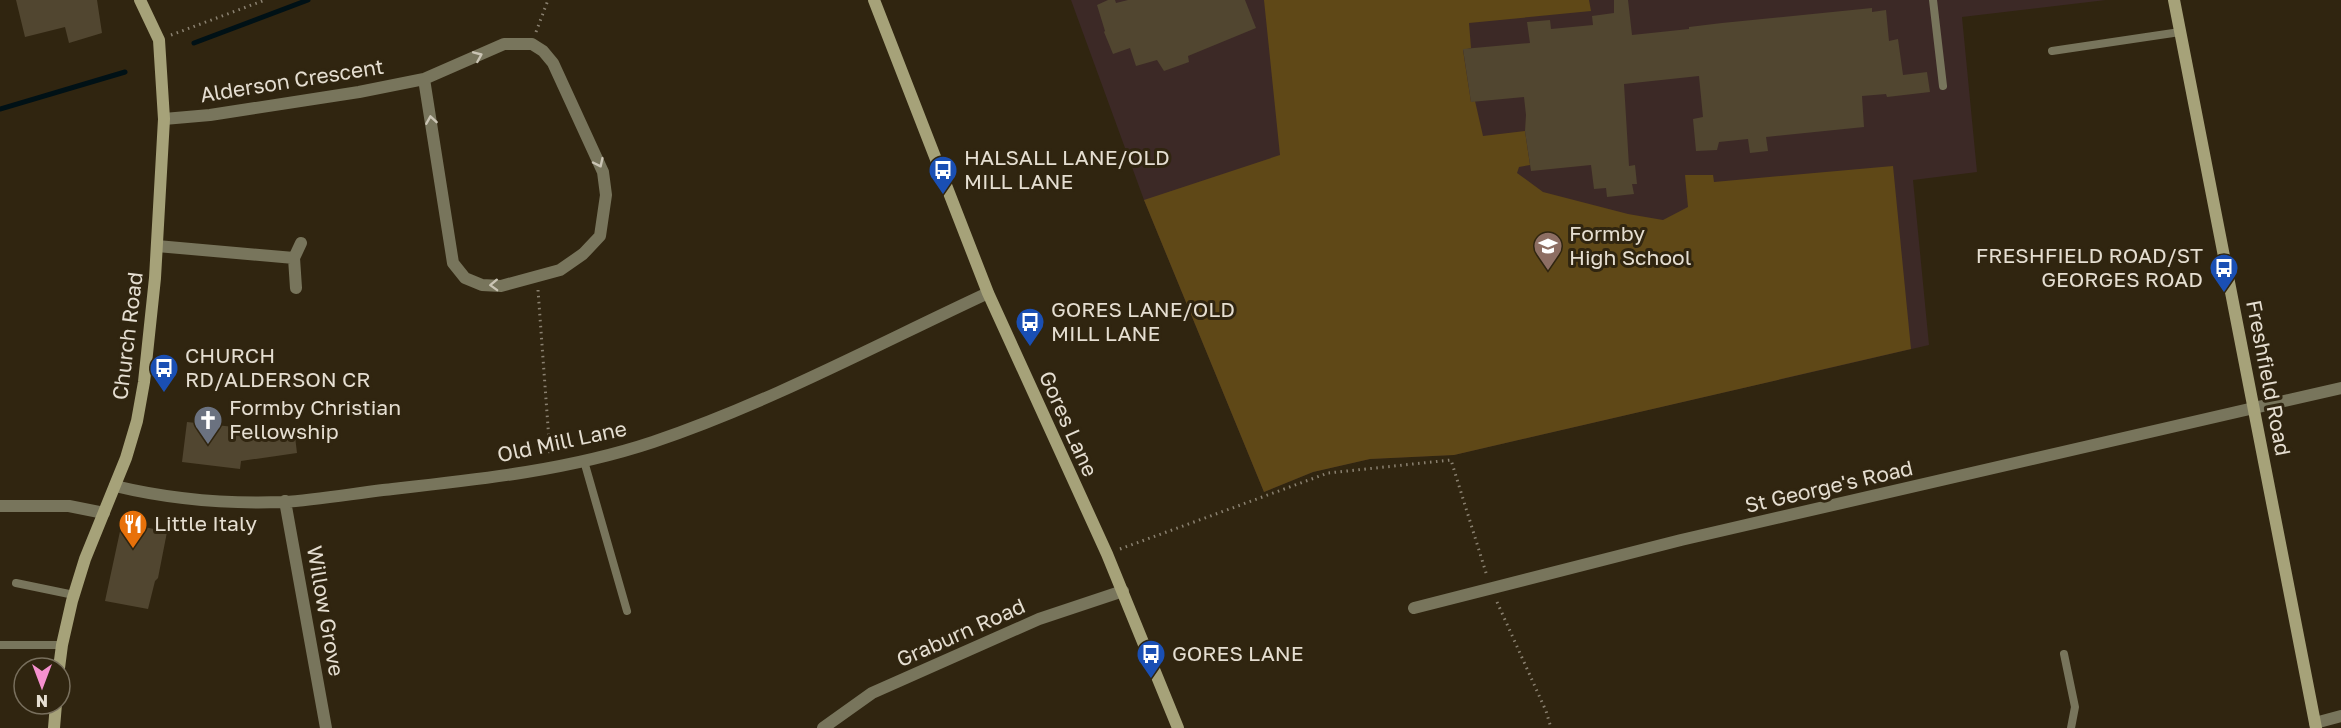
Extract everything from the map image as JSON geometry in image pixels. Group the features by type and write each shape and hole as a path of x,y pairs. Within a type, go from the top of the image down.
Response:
{"street":[{"name":"Church Road","path":"61,656 74,595 138,421 144,382 158,246 164,119 159,40 140,0"},
{"name":"Gores Lane","path":"874,0 988,293 1107,554 1178,728"},
{"name":"Freshfield Road","path":"2174,0 2316,726"},
{"name":"Alderson Crescent","path":"164,119 210,115 359,92 424,79 504,44 532,44"},
{"path":"424,79 453,263 465,278 482,285 501,286 560,270 583,254 600,236 606,195 603,172 553,63 543,51 532,44"},
{"path":"296,288 294,258 301,243"},
{"path":"158,246 294,258"},
{"name":"Old Mill Lane","path":"115,486 154,495 176,497 250,502 285,501 473,480 584,461 652,442 718,417 988,293"},
{"name":"St George's Road","path":"1414,608 1681,540 2341,388"},
{"name":"Willow Grove","path":"285,501 326,728"},
{"path":"0,506 69,506 104,513"},
{"name":"Graburn Road","path":"823,728 872,693 1039,619 1123,591"},
{"path":"2302,728 2316,726 2341,716"}],"lane":[{"path":"1933,0 1943,86"},
{"path":"2052,51 2180,32"},
{"path":"584,461 627,611"},
{"path":"16,583 74,595"},
{"path":"0,645 62,645"},
{"path":"2064,654 2075,707 2072,728"}],"path":[{"path":"159,40 265,0"},
{"path":"532,44 548,0"},
{"path":"537,276 551,468"},
{"path":"1107,554 1328,473 1451,460 1491,589 1546,711 1551,728"}],"shaded area":[{"name":"Formby High School","path":"1071,0 2106,0 1962,17 1977,172 1913,180 1929,345 1454,455 1370,459 1313,472 1264,492 1144,200"},
{"name":"Formby High School","path":"1264,0 1589,0 1591,11 1469,23 1471,48 1463,50 1471,102 1475,101 1483,136 1525,131 1530,165 1519,167 1517,173 1543,192 1628,214 1663,220 1688,207 1685,175 1713,175 1714,182 1893,166 1911,349 1454,455 1370,459 1313,472 1264,492 1144,200 1280,155"}],"building":[{"path":"16,0 97,0 102,33 69,43 65,27 25,37"},
{"path":"1108,0 1115,0 1116,3 1128,0 1245,0 1256,28 1188,56 1189,62 1164,71 1157,60 1136,66 1130,48 1113,54 1097,5"},
{"path":"1614,0 1628,0 1632,35 1722,23 1872,8 1872,12 1886,10 1889,41 1898,39 1903,75 1927,72 1930,92 1887,97 1886,94 1862,96 1864,127 1766,137 1768,151 1750,153 1748,139 1719,142 1717,150 1696,151 1693,119 1703,117 1699,76 1624,84 1629,166 1635,165 1637,184 1632,184 1634,194 1607,197 1606,188 1594,189 1591,165 1531,171 1525,131 1524,97 1471,102 1463,49 1530,43 1527,22 1550,20 1551,29 1593,25 1592,16 1614,13"},
{"path":"187,422 244,428 244,432 294,428 297,453 241,461 240,469 182,462"},
{"path":"122,522 167,532 158,578 155,581 148,609 105,601"}],"waterway":[{"path":"194,43 308,0"},
{"path":"0,109 125,72"}],"place":[{"name":"HALSALL LANE/OLD MILL LANE","path":"943,196"},
{"name":"Formby High School","path":"1548,272"},
{"name":"FRESHFIELD ROAD/ST GEORGES ROAD","path":"2224,294"},
{"name":"GORES LANE/OLD MILL LANE","path":"1030,348"},
{"name":"CHURCH RD/ALDERSON CR","path":"164,394"},
{"name":"Formby Christian Fellowship","path":"208,446"},
{"name":"Little Italy","path":"133,550"},
{"name":"GORES LANE","path":"1151,680"}]}
